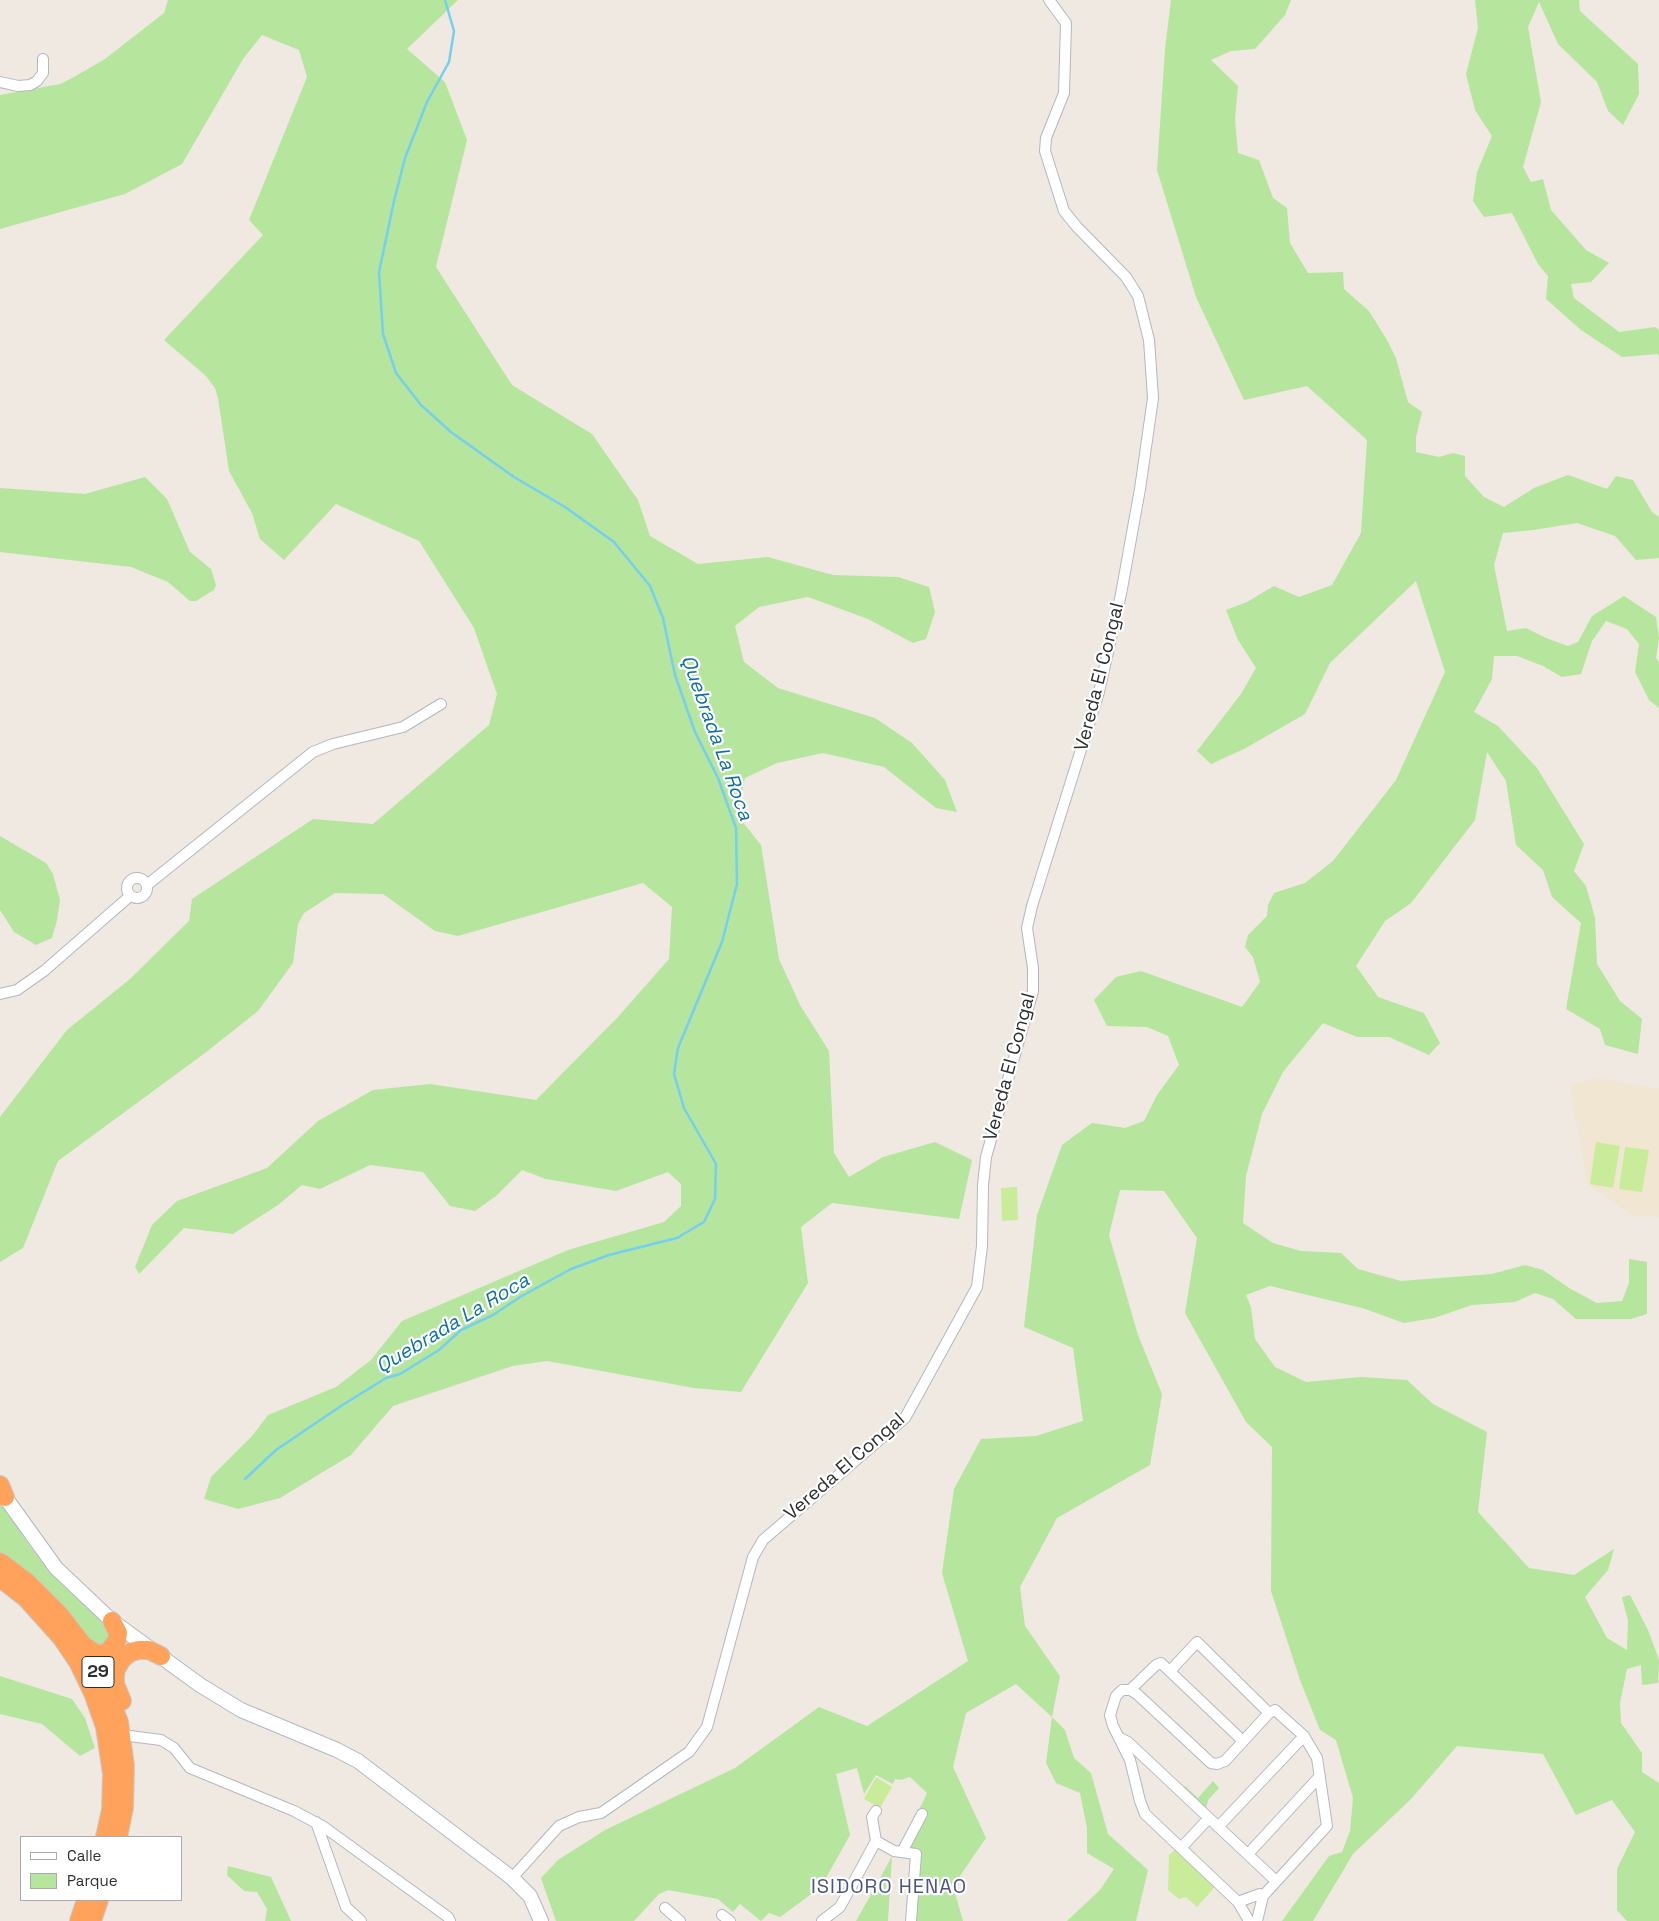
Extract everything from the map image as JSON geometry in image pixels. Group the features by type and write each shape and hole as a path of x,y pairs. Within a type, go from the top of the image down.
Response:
{"highway":[{"name":"29","path":"0,1562 39,1592 84,1645 106,1688 125,1735"},
{"name":"29","path":"0,1578 26,1598 55,1630 78,1662 93,1693 104,1727 112,1774 110,1810 105,1836"},
{"path":"84,1645 95,1653 109,1651 117,1640 118,1633 112,1621"},
{"path":"118,1836 124,1808 129,1758 125,1735 124,1707 115,1684 116,1669 122,1659 131,1652 149,1650 161,1656"},
{"path":"79,1921 86,1901"},
{"path":"92,1921 99,1901"}],"main road":[{"path":"2,1491 56,1568 112,1621 200,1685 242,1710 337,1750 358,1761 512,1878 530,1896 541,1921"}],"street":[{"name":"Vereda El Congal","path":"512,1878 559,1826 579,1818 600,1813 689,1752 707,1727 753,1557 763,1540 905,1418 977,1287 982,1246 983,1184 986,1157 1033,991 1033,968 1027,928 1032,906 1099,692 1121,594 1140,489 1153,398 1149,340 1138,296 1126,278 1077,228 1064,211 1045,152 1046,138 1064,93 1066,23 1049,0"},
{"path":"0,82 18,86 30,86 43,73 43,59"},
{"path":"147,885 313,752 333,744 403,727 441,704"},
{"path":"139,878 147,885 147,891 143,897 136,898 130,896 127,887 132,879 139,878"},
{"path":"0,994 17,990 44,971 130,896"},
{"path":"1170,1671 1197,1642 1269,1713"},
{"path":"1130,1690 1156,1665 1161,1663 1243,1741"},
{"path":"1249,1921 1238,1902 1145,1814 1130,1760 1113,1726 1110,1715 1116,1696 1122,1690 1130,1690 1137,1694 1211,1763 1217,1764 1224,1761 1269,1713 1275,1710 1304,1736 1316,1758 1327,1826 1263,1896 1257,1921"},
{"path":"125,1735 161,1740 174,1748 190,1768 316,1822 448,1917 450,1921"},
{"path":"1218,1826 1304,1736"},
{"path":"1118,1737 1128,1742 1276,1881"},
{"path":"1248,1854 1320,1776"},
{"path":"822,1921 840,1907 876,1841 872,1818 876,1811"},
{"path":"902,1852 922,1814"},
{"path":"1181,1848 1209,1818"},
{"path":"316,1822 346,1907 361,1921"},
{"path":"876,1841 894,1851 916,1854 911,1921"},
{"path":"1238,1902 1260,1894 1263,1896"},
{"path":"665,1908 680,1921"}],"shaded area":[{"path":"1597,1078 1659,1089 1659,1217 1631,1215 1587,1183 1570,1086"}],"green space":[{"path":"168,0 458,0 407,49 445,82 467,140 436,267 512,385 592,434 638,500 650,536 698,564 768,557 833,575 898,577 929,587 935,612 926,639 913,643 868,619 808,597 759,607 735,626 744,662 778,688 875,718 912,743 945,780 957,812 936,808 884,767 823,753 777,763 745,778 737,815 761,845 779,959 800,1005 829,1051 834,1153 849,1177 883,1157 935,1142 972,1160 959,1219 832,1203 801,1227 808,1283 741,1392 694,1388 547,1361 513,1366 393,1406 351,1455 280,1498 238,1509 204,1499 211,1477 252,1436 268,1415 336,1387 371,1360 402,1321 568,1250 664,1222 681,1206 681,1184 668,1172 616,1191 546,1179 522,1170 496,1196 475,1211 450,1206 423,1172 370,1165 320,1189 302,1185 278,1205 233,1234 184,1228 139,1274 135,1267 152,1225 177,1201 267,1168 318,1121 373,1090 430,1084 536,1100 618,1017 669,959 672,907 643,883 458,936 435,931 383,894 335,893 304,913 298,924 293,963 258,1011 205,1053 58,1161 23,1248 0,1262 0,1117 67,1030 130,979 189,921 192,899 313,819 373,824 489,725 497,694 474,628 419,541 336,504 284,560 260,539 252,513 229,471 215,388 206,376 164,340 263,235 249,220 307,77 299,50 262,35 243,59 182,164 125,194 0,229 0,95 60,84 74,77 105,59 164,13"},
{"path":"1171,0 1291,0 1285,15 1255,49 1231,51 1211,60 1238,86 1235,119 1238,153 1259,160 1273,198 1287,208 1290,243 1308,273 1343,272 1344,289 1369,311 1387,340 1396,358 1408,402 1422,412 1416,437 1416,452 1439,457 1453,453 1465,456 1465,476 1484,497 1504,507 1534,488 1568,475 1607,489 1616,476 1633,480 1652,512 1659,517 1659,558 1636,560 1615,536 1577,523 1503,533 1494,565 1507,631 1526,628 1568,646 1578,642 1592,616 1624,596 1656,617 1659,638 1656,658 1659,662 1659,708 1649,700 1635,672 1639,644 1627,629 1606,621 1592,641 1581,674 1562,677 1543,666 1517,656 1494,656 1492,679 1474,712 1498,726 1537,768 1584,844 1574,871 1586,886 1595,918 1597,964 1620,1001 1642,1019 1638,1054 1605,1045 1600,1029 1566,1009 1581,923 1552,897 1543,870 1516,845 1506,781 1487,752 1475,820 1411,903 1385,921 1356,966 1378,997 1424,1013 1440,1043 1429,1055 1389,1037 1357,1037 1323,1023 1283,1072 1262,1114 1246,1176 1243,1223 1273,1243 1301,1251 1341,1253 1358,1269 1401,1281 1492,1274 1525,1265 1543,1270 1569,1288 1597,1303 1622,1301 1629,1283 1629,1259 1647,1262 1647,1314 1631,1319 1576,1319 1553,1299 1535,1293 1515,1302 1472,1305 1434,1318 1404,1323 1362,1308 1270,1286 1246,1295 1251,1307 1255,1339 1275,1367 1306,1382 1361,1377 1407,1380 1433,1404 1487,1432 1478,1512 1529,1568 1574,1575 1614,1549 1608,1570 1585,1597 1607,1638 1627,1650 1628,1621 1622,1597 1630,1595 1648,1630 1659,1660 1658,1683 1642,1685 1641,1665 1627,1669 1620,1703 1621,1723 1642,1753 1642,1772 1659,1783 1659,1921 1627,1921 1617,1910 1617,1869 1635,1832 1612,1800 1576,1815 1543,1754 1457,1746 1411,1799 1353,1854 1313,1921 1282,1921 1329,1856 1342,1852 1350,1831 1353,1798 1336,1740 1320,1730 1300,1680 1271,1591 1272,1447 1246,1422 1185,1313 1197,1238 1164,1191 1120,1190 1109,1235 1138,1335 1162,1394 1150,1465 1057,1518 1020,1587 1025,1626 1060,1676 1052,1717 1016,1684 966,1713 953,1767 986,1838 953,1886 963,1921 915,1921 919,1851 908,1848 925,1811 920,1808 927,1793 910,1777 901,1780 895,1779 893,1784 876,1775 864,1794 857,1768 836,1774 850,1835 821,1887 780,1917 769,1913 761,1921 740,1904 733,1912 718,1899 668,1890 659,1894 634,1921 556,1921 541,1878 558,1860 605,1830 735,1768 819,1707 867,1726 968,1661 942,1573 954,1489 981,1439 1036,1436 1083,1421 1073,1348 1024,1327 1037,1215 1062,1145 1092,1123 1125,1128 1144,1121 1157,1095 1179,1065 1168,1036 1147,1027 1107,1026 1094,1000 1116,977 1141,971 1242,1007 1260,982 1253,957 1245,947 1248,935 1267,916 1268,905 1274,893 1305,883 1333,861 1396,780 1445,672 1416,581 1330,663 1305,714 1244,749 1211,764 1197,751 1241,694 1256,668 1238,640 1226,610 1247,602 1274,586 1299,597 1332,585 1361,533 1367,440 1307,386 1244,400 1196,297 1157,170 1165,49"},
{"path":"1475,0 1579,0 1580,11 1638,64 1639,94 1623,125 1608,111 1597,82 1558,44 1539,2 1528,27 1541,102 1523,167 1531,182 1543,179 1551,210 1586,250 1609,263 1591,282 1571,284 1574,298 1619,332 1655,327 1659,330 1659,356 1657,354 1622,357 1581,330 1546,299 1548,276 1538,264 1512,213 1484,217 1473,201 1477,172 1492,136 1475,110 1466,74 1478,28"},
{"path":"145,477 167,499 190,552 211,569 216,585 214,590 196,601 190,601 168,582 131,567 0,552 0,488 85,494"},
{"path":"0,836 46,863 53,874 60,900 57,920 52,938 36,945 14,932 0,910"},
{"path":"1596,1142 1620,1146 1613,1188 1590,1184"},
{"path":"1625,1147 1649,1150 1642,1192 1619,1189"},
{"path":"1017,1187 1018,1220 1002,1221 1001,1188"},
{"path":"0,1500 27,1542 51,1574 108,1626 110,1636 103,1645 92,1646 0,1557"},
{"path":"0,1676 72,1699 85,1718 95,1748 80,1756 42,1724 0,1714"},
{"path":"1052,1717 1065,1730 1074,1758 1091,1773 1108,1834 1148,1870 1136,1921 1067,1921 1100,1890 1114,1869 1087,1853 1087,1828 1080,1793 1056,1783 1046,1763"},
{"path":"876,1777 892,1787 880,1808 864,1799"},
{"path":"1213,1781 1219,1788 1208,1800 1206,1809 1183,1788 1185,1786 1198,1798"},
{"path":"1175,1850 1215,1887 1197,1907 1186,1897 1179,1899 1168,1890 1169,1855"},
{"path":"892,1856 888,1921 856,1921 873,1891"},
{"path":"228,1866 271,1877 291,1921 265,1921 267,1909 257,1892 244,1891 227,1875"}],"waterway":[{"name":"Quebrada La Roca","path":"245,1479 276,1450 386,1378 400,1374 439,1350 461,1330 493,1315 520,1297 571,1269 609,1255 677,1238 704,1222 715,1199 716,1164 684,1108 674,1074 678,1048 722,942 737,884 736,828 718,778 695,732 675,675 663,618 650,586 614,542 565,507 514,477 451,432 421,405 396,373 383,334 379,272 405,158 427,102 449,62 454,31 445,0"}],"district":[{"name":"ISIDORO HENAO","path":"889,1888"}]}
